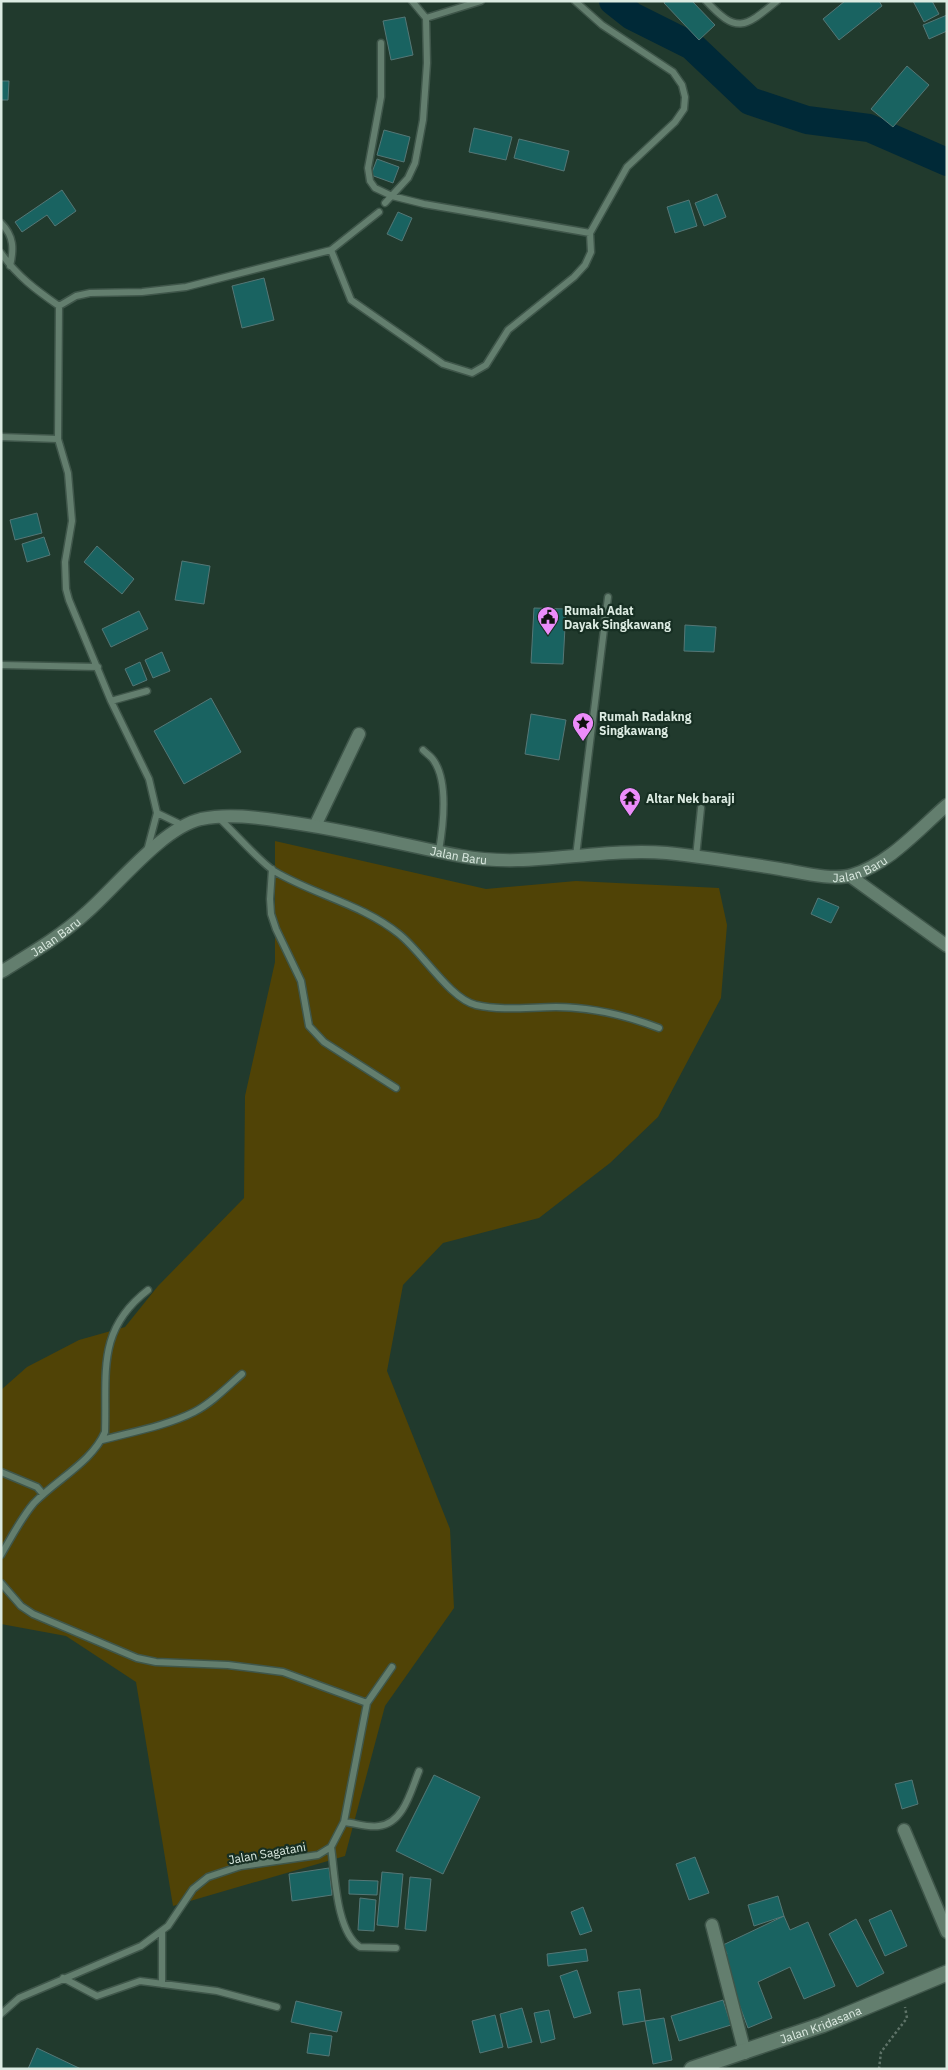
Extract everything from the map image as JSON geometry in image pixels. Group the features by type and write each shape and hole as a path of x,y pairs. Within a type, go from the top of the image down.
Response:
{"street":[{"path":"315,826 359,734"},
{"name":"Jalan Baru","path":"1,972 36,950 85,914 146,855 182,825 217,816 247,817 315,826 464,857 504,860 610,852 648,852 696,857 815,875 850,876 880,862 947,805"},
{"path":"850,876 947,946"},
{"path":"904,1830 947,1932"},
{"path":"712,1925 745,2053"},
{"name":"Jalan Kridasana","path":"692,2069 745,2053 822,2025 947,1974"}],"lane":[{"path":"385,203 408,178 414,163 423,120 427,63 426,18 412,1"},
{"path":"426,18 481,1"},
{"path":"331,250 351,300 443,364 472,373 486,365 508,330 574,277 585,265 592,246 590,233 627,167 675,122 684,109 685,97 682,85 673,72 602,25 575,1"},
{"path":"706,1 729,23 738,25 757,17 777,1"},
{"path":"381,43 381,97 368,168 370,181 375,188 392,196 590,233"},
{"path":"59,306 76,296 90,293 142,292 186,287 331,250 379,212"},
{"path":"1,222 12,237 14,251 10,266"},
{"path":"1,253 10,266 29,286 59,306"},
{"path":"59,306 58,440 68,473 72,521 65,562 66,589 111,701 149,779 157,813 146,855"},
{"path":"1,437 58,440"},
{"path":"576,856 608,597"},
{"path":"1,665 98,667"},
{"path":"111,701 147,691"},
{"path":"423,750 435,762 442,790 444,819 439,851"},
{"path":"696,857 701,808"},
{"path":"157,813 182,825"},
{"path":"217,816 272,869 307,888 369,914 398,933 414,946 457,995 467,1002 496,1007 591,1008 622,1015 659,1028"},
{"path":"272,869 271,914 276,929 301,980 309,1026 324,1042 396,1088"},
{"path":"1,1556 28,1512 44,1494 88,1456 102,1440 105,1432 108,1357 111,1336 122,1314 148,1290"},
{"path":"102,1440 152,1427 194,1412 211,1401 242,1374"},
{"path":"1,1472 36,1487 44,1494"},
{"path":"1,1583 20,1606 33,1614 137,1658 156,1662 228,1665 282,1672 300,1676 368,1704"},
{"path":"392,1667 368,1704 344,1822 331,1847 339,1904 348,1936 360,1947 396,1948"},
{"path":"344,1822 378,1827 390,1824 402,1812 418,1771"},
{"name":"Jalan Sagatani","path":"1,2014 19,1998 62,1978 141,1946 162,1932 173,1920 193,1889 199,1882 208,1877 241,1866 318,1855 331,1847"},
{"path":"162,1932 162,1984"},
{"path":"62,1978 97,1996 140,1981 217,1992 277,2007"}],"path":[{"path":"879,2069 881,2052 907,2018 901,1993"}],"shaded area":[{"path":"275,841 486,889 576,881 719,888 727,925 721,998 658,1117 610,1163 539,1218 443,1243 403,1285 387,1371 450,1529 454,1608 385,1706 345,1856 173,1906 136,1682 66,1636 1,1624 1,1390 27,1367 79,1340 125,1327 158,1286 244,1198 245,1096 275,962"}],"building":[{"path":"665,1 692,1 715,25 699,40 664,3"},
{"path":"845,1 879,1 882,6 839,40 823,19"},
{"path":"913,1 932,1 939,14 924,22"},
{"path":"947,15 947,31 929,39 923,25"},
{"path":"405,17 413,55 391,60 383,21"},
{"path":"907,66 929,85 893,127 871,109"},
{"path":"1,81 9,81 8,100 1,100"},
{"path":"474,128 512,137 506,160 469,152"},
{"path":"384,130 410,137 404,162 377,155"},
{"path":"519,139 569,151 564,171 514,158"},
{"path":"377,159 399,167 393,183 371,175"},
{"path":"62,190 76,211 55,226 47,215 22,232 15,222"},
{"path":"717,194 726,217 704,226 695,203"},
{"path":"689,200 697,226 675,233 667,207"},
{"path":"398,212 412,218 402,241 387,234"},
{"path":"264,278 274,320 242,328 232,286"},
{"path":"37,513 42,533 15,540 10,520"},
{"path":"44,537 50,555 27,562 22,544"},
{"path":"97,546 134,579 122,594 84,562"},
{"path":"182,561 210,566 204,604 175,600"},
{"name":"Rumah Adat Dayak Singkawang","path":"534,608 566,609 563,664 531,663"},
{"path":"139,611 148,629 111,647 102,629"},
{"path":"685,625 716,627 714,652 684,651"},
{"path":"162,652 170,671 153,678 145,660"},
{"path":"140,662 147,680 133,686 125,669"},
{"path":"211,698 241,752 184,784 154,731"},
{"path":"531,714 566,720 559,760 525,754"},
{"path":"818,898 839,907 831,923 811,914"},
{"path":"434,1775 480,1797 443,1874 396,1851"},
{"path":"912,1780 918,1804 902,1809 895,1784"},
{"path":"695,1857 709,1893 689,1900 676,1864"},
{"path":"329,1868 332,1895 292,1901 289,1874"},
{"path":"382,1872 403,1874 398,1927 377,1925"},
{"path":"410,1877 431,1879 426,1931 405,1929"},
{"path":"349,1880 378,1881 377,1895 349,1894"},
{"path":"778,1896 784,1916 754,1926 748,1905"},
{"path":"360,1898 376,1900 374,1931 358,1930"},
{"path":"583,1907 592,1931 580,1935 571,1912"},
{"path":"891,1910 907,1946 885,1956 869,1920"},
{"path":"784,1916 790,1930 808,1922 835,1986 804,1999 790,1967 758,1982 772,2018 748,2028 721,1956 727,1954 723,1945"},
{"path":"856,1919 884,1973 857,1987 829,1934"},
{"path":"586,1949 588,1961 548,1966 547,1954"},
{"path":"577,1970 591,2013 574,2018 560,1976"},
{"path":"640,1989 645,2021 623,2025 618,1992"},
{"path":"723,2000 731,2025 679,2041 671,2016"},
{"path":"296,2001 342,2012 337,2032 291,2022"},
{"path":"522,2008 532,2042 508,2048 500,2014"},
{"path":"549,2010 555,2039 541,2043 534,2013"},
{"path":"495,2015 503,2047 480,2053 472,2021"},
{"path":"664,2018 672,2060 653,2064 645,2021"},
{"path":"310,2033 332,2036 329,2056 307,2053"},
{"path":"37,2048 81,2069 28,2069"}],"waterway":[{"path":"613,1 632,16 692,46 750,101 807,120 869,128 947,162"}],"place":[{"name":"Rumah Adat Dayak Singkawang","path":"548,636"},
{"name":"Rumah Radakng Singkawang","path":"583,742"},
{"name":"Altar Nek baraji","path":"630,817"}]}
